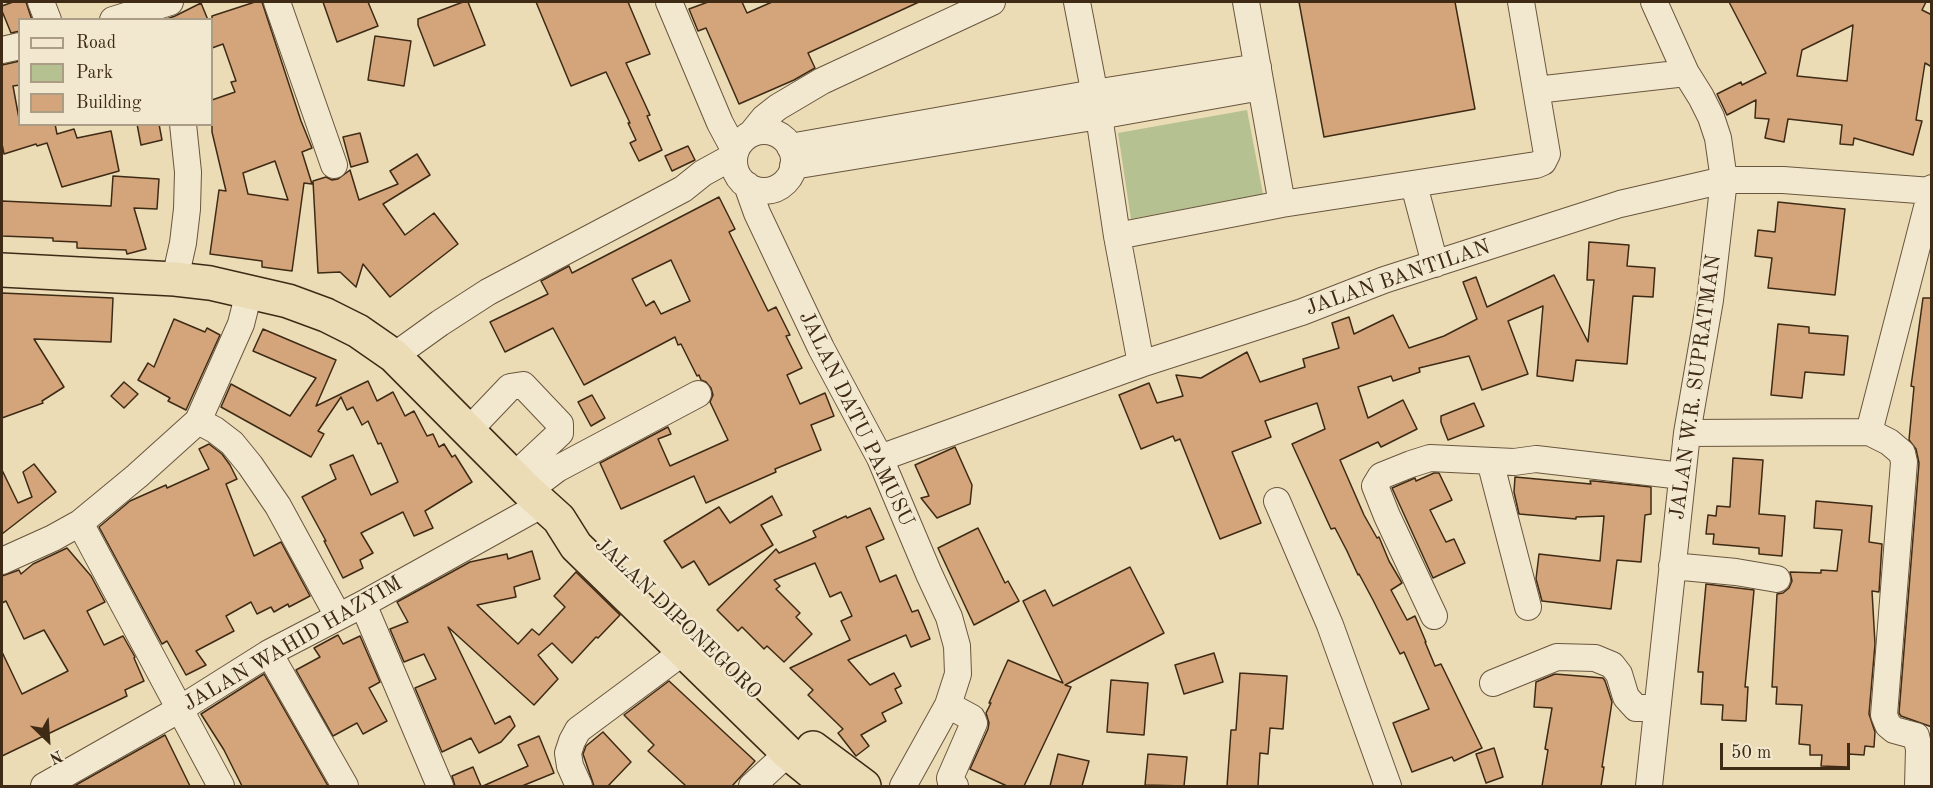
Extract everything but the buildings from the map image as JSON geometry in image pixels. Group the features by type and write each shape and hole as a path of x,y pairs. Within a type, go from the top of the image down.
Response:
{"highway":[{"path":"2,270 175,279 210,283 288,301 326,315 358,331 394,356 536,498"},
{"name":"JALAN DIPONEGORO","path":"536,498 576,546 683,652 788,753 829,786"},
{"name":"JALAN DIPONEGORO","path":"536,498 591,535 818,752 864,786"}],"street":[{"path":"41,2 47,18"},
{"path":"277,2 334,165"},
{"name":"JALAN DATU PAMUSU","path":"669,2 720,123 742,156 771,243 821,348 880,458 949,617 957,646 958,674 948,705 903,786"},
{"path":"742,156 764,118 778,107 822,81 989,2"},
{"path":"1077,2 1141,364"},
{"path":"1246,2 1282,204"},
{"name":"JALAN W.R. SUPRATMAN","path":"1649,786 1687,433 1710,300 1724,180 1718,138 1711,117 1686,73 1654,2"},
{"path":"1118,236 1282,204 1414,185 1544,162 1547,154 1536,90 1528,3"},
{"path":"122,18 162,9"},
{"path":"2,50 18,46"},
{"path":"1536,90 1686,73"},
{"path":"742,156 758,190 769,190 788,160 1096,104 1260,77"},
{"path":"771,243 802,93"},
{"path":"175,279 183,243 187,209 188,172 183,126"},
{"path":"394,356 440,322 488,292 683,189 703,173 742,156 765,131 778,134 788,160"},
{"name":"JALAN BANTILAN","path":"880,458 1141,364 1302,312 1384,280 1620,204 1724,180 1783,180 1931,190"},
{"path":"1414,185 1435,264"},
{"path":"1869,432 1931,190"},
{"path":"2,561 80,523 198,421 241,324 249,292"},
{"path":"469,430 510,387 523,385 560,424 560,434 536,498"},
{"path":"536,498 556,469 698,394"},
{"path":"198,421 215,430 231,443 250,465 278,506 338,616"},
{"path":"1687,433 1869,432 1889,442 1902,453 1904,462 1884,715 1887,725 1894,730 1916,736 1919,749 1918,786"},
{"path":"1434,616 1375,486 1381,476 1430,458 1514,462 1536,459 1682,476"},
{"path":"1490,461 1528,607"},
{"name":"JALAN WAHID HAZYIM","path":"45,786 180,709 269,653 363,604 536,498"},
{"path":"1278,501 1330,625 1388,786"},
{"path":"80,523 221,786"},
{"path":"1672,566 1736,572 1777,579"},
{"path":"363,604 440,786"},
{"path":"579,786 570,766 568,753 578,730 683,652"},
{"path":"269,653 345,786"},
{"path":"1493,683 1557,657 1595,658 1612,665 1619,674 1626,697 1636,708 1656,708"},
{"path":"948,705 972,718 974,723 951,778 951,783 955,786"},
{"path":"752,786 788,753"}],"green space":[{"path":"1247,110 1263,194 1131,219 1118,133"}]}
